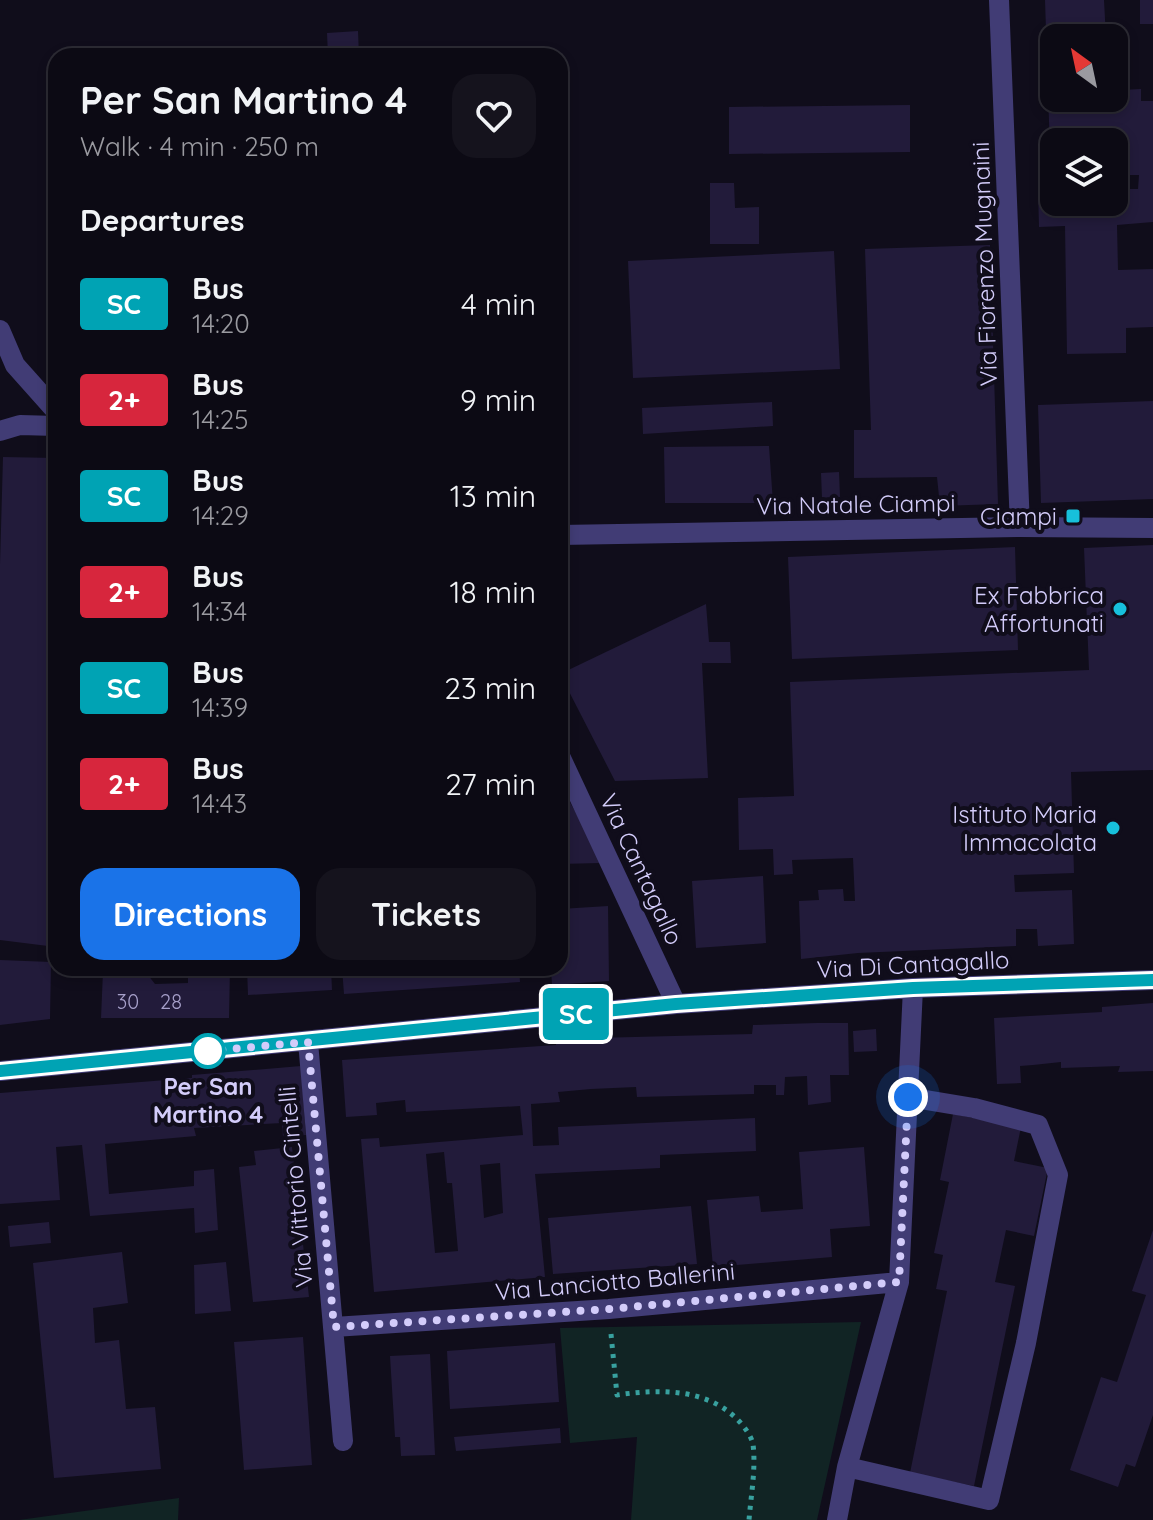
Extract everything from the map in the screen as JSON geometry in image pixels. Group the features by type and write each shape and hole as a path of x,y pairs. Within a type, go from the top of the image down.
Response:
{"street":[{"name":"Via Fiorenzo Mugnaini","path":"999,0 1020,527"},
{"path":"0,330 15,365 48,402"},
{"path":"0,431 20,425 48,426"},
{"name":"Via Natale Ciampi","path":"568,535 1020,527 1153,528"},
{"name":"Via Cantagallo","path":"568,773 676,1004"},
{"name":"Via Di Cantagallo","path":"0,1071 676,1004 913,988 1153,980"},
{"path":"837,1520 847,1467 899,1282 913,988"},
{"name":"Via Vittorio Cintelli","path":"308,1042 343,1441"},
{"path":"847,1467 989,1500 1026,1343 1058,1175 1038,1125 974,1108 908,1097"},
{"name":"Via Lanciotto Ballerini","path":"334,1327 609,1309 899,1282"}],"path":[{"path":"609,1309 617,1395 673,1392 701,1396 722,1405 747,1431 752,1440 754,1465 749,1520"}],"green space":[{"path":"861,1322 817,1520 631,1520 637,1437 570,1443 560,1328"},
{"path":"179,1498 178,1520 19,1520"}],"building":[{"path":"1045,0 1104,0 1105,24 1046,24"},
{"path":"1140,0 1153,0 1153,24 1140,24"},
{"path":"358,31 359,48 328,48 327,33"},
{"path":"1141,89 1141,101 1153,101 1153,222 1117,225 1118,270 1153,269 1153,327 1126,328 1126,353 1067,354 1065,226 1039,227 1038,190 1040,216 1128,216 1128,189 1138,189 1139,175 1128,175 1128,128 1049,128 1049,112 1128,112 1128,90"},
{"path":"910,105 910,152 729,154 729,107"},
{"path":"710,183 734,183 735,208 759,207 759,244 710,244"},
{"path":"990,245 998,504 940,506 937,477 854,478 854,430 871,430 865,249"},
{"path":"834,251 840,369 633,378 628,261"},
{"path":"1153,401 1153,499 1041,503 1038,405"},
{"path":"772,402 773,426 643,434 642,408"},
{"path":"769,446 773,503 665,503 664,447"},
{"path":"3,457 48,458 48,946 0,940"},
{"path":"839,472 840,497 822,498 821,473"},
{"path":"1153,545 1153,770 1071,772 1074,873 1014,875 1015,892 1072,890 1074,944 1038,946 1037,929 1016,929 1016,946 858,953 801,959 799,901 819,900 818,890 843,889 844,901 855,901 853,858 792,860 793,874 774,875 773,849 739,850 738,798 794,796 790,682 1089,670 1084,548"},
{"path":"1015,547 1018,650 792,659 788,557"},
{"path":"706,604 709,642 730,642 731,663 702,663 708,778 615,781 568,690 568,670"},
{"path":"568,799 587,832 600,863 568,864"},
{"path":"763,876 766,943 696,948 692,881"},
{"path":"608,906 609,981 552,985 551,976 568,976 568,908"},
{"path":"0,960 48,962 50,1019 0,1025"},
{"path":"103,976 149,976 155,984 188,983 188,976 230,976 229,1018 101,1018"},
{"path":"247,976 331,976 332,990 248,995"},
{"path":"343,976 520,976 520,982 344,994"},
{"path":"1153,1003 1153,1071 1118,1072 1120,1066 1061,1068 1061,1062 1020,1066 1021,1083 997,1084 994,1018 1102,1012 1102,1007"},
{"path":"848,1023 849,1075 830,1075 831,1102 808,1105 807,1076 785,1077 784,1095 776,1095 776,1085 754,1085 754,1094 637,1097 636,1087 558,1092 560,1102 531,1104 533,1146 559,1145 558,1127 755,1118 756,1151 660,1155 660,1168 535,1174 545,1277 374,1292 361,1139 379,1138 380,1147 523,1135 520,1106 406,1112 405,1100 376,1103 377,1115 346,1117 342,1060 556,1045 556,1039 752,1034 753,1025","holes":["444,1152 447,1183 452,1183 458,1251 435,1253 426,1154","500,1163 503,1213 484,1218 480,1165"]},
{"path":"876,1029 877,1051 854,1052 853,1031"},
{"path":"301,1066 306,1135 283,1137 282,1123 194,1128 196,1136 105,1144 109,1194 194,1186 194,1171 214,1169 218,1230 195,1233 194,1208 90,1216 82,1145 56,1147 60,1200 0,1204 0,1093"},
{"path":"953,1114 1021,1127 1014,1161 1048,1168 1034,1236 1006,1230 995,1282 1015,1286 974,1486 910,1473 947,1291 936,1289 943,1255 934,1253 949,1182 940,1180"},
{"path":"292,1147 309,1297 253,1302 239,1167 256,1165 254,1151"},
{"path":"864,1147 870,1226 830,1229 832,1257 713,1267 707,1200 759,1196 761,1212 803,1209 799,1152"},
{"path":"691,1206 697,1264 553,1274 548,1218"},
{"path":"49,1222 51,1243 10,1247 8,1226"},
{"path":"1153,1230 1153,1415 1135,1467 1126,1464 1118,1487 1070,1470 1101,1377 1117,1382 1146,1295 1132,1291"},
{"path":"122,1252 128,1303 93,1308 95,1343 119,1340 126,1409 155,1407 161,1469 54,1478 33,1263"},
{"path":"226,1262 231,1311 195,1314 194,1265"},
{"path":"303,1337 312,1465 244,1470 234,1342"},
{"path":"555,1343 559,1402 450,1409 447,1351"},
{"path":"430,1354 435,1455 401,1456 400,1437 395,1437 390,1356"},
{"path":"560,1428 561,1443 456,1451 454,1437"}],"bus line":[{"name":"SC","path":"0,1071 676,1004 913,988 1153,980"}],"place":[{"name":"Ciampi","path":"1073,516"},
{"name":"Ex Fabbrica Affortunati","path":"1120,609"},
{"name":"Istituto Maria Immacolata","path":"1113,828"},
{"name":"Per San Martino 4","path":"208,1051"}],"route":[{"path":"208,1051 308,1042 334,1327 609,1309 899,1282 908,1097"}]}
